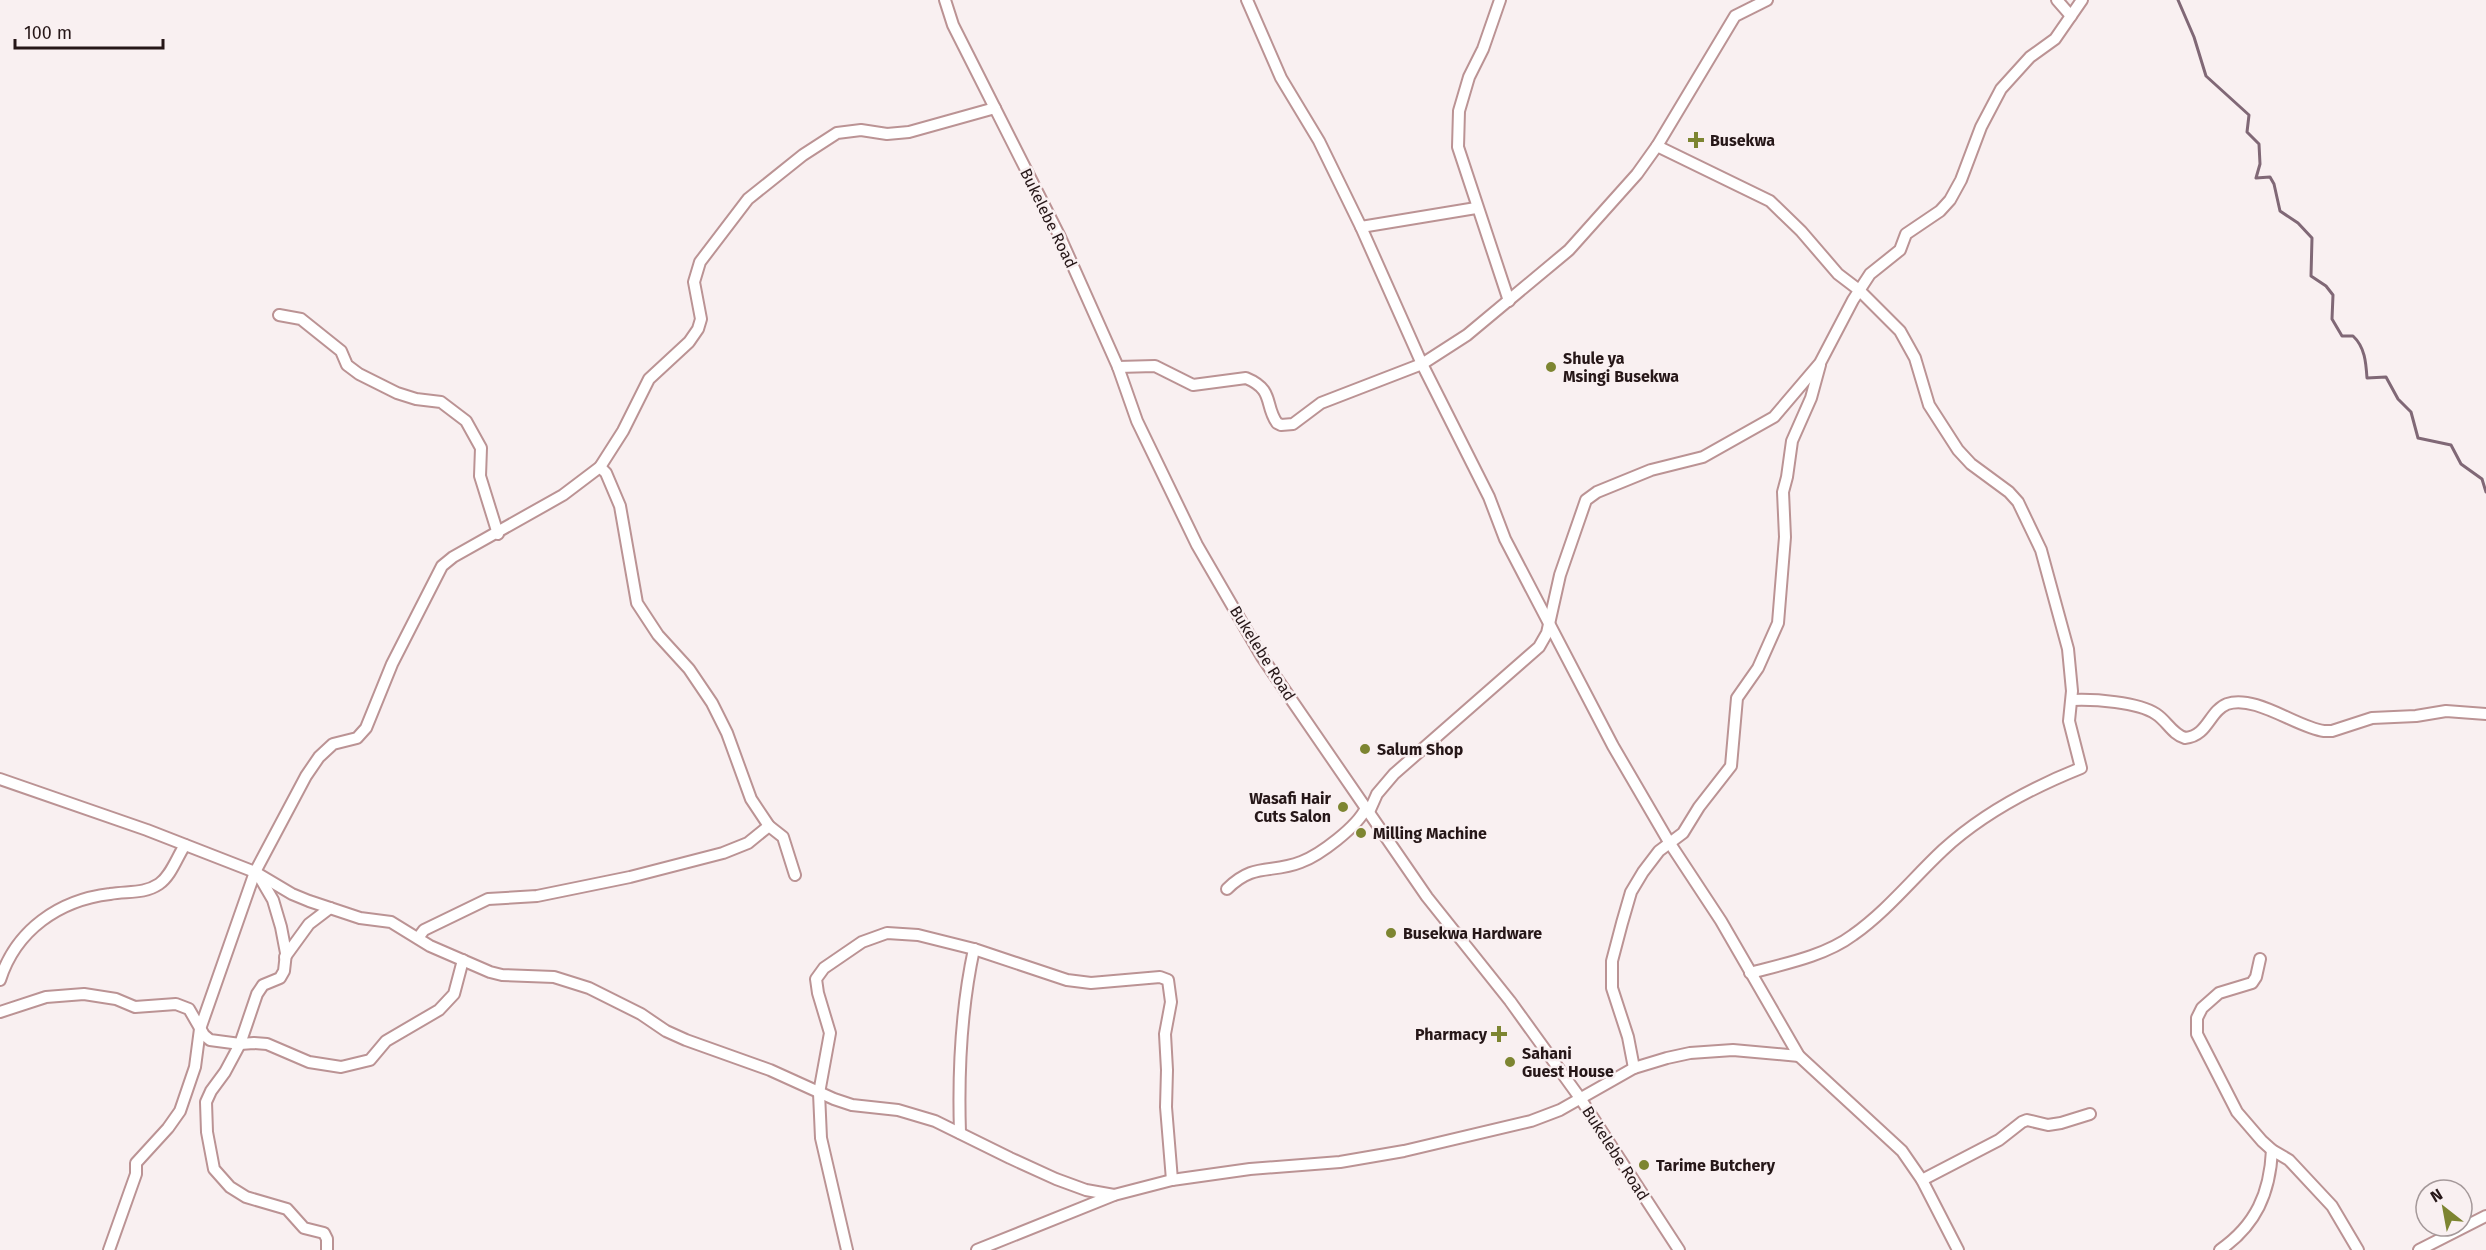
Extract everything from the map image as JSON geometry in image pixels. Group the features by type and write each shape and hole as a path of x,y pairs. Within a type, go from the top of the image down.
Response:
{"street":[{"name":"Bukelebe Road","path":"945,0 953,26 1060,237 1118,367 1137,421 1197,545 1262,657 1427,897 1510,1001 1580,1098 1679,1250"},
{"path":"1247,0 1281,78 1319,141 1361,227 1422,364 1489,497 1508,546 1614,746 1800,1056 1892,1139 1922,1180 1958,1250"},
{"path":"1500,0 1483,49 1469,77 1459,111 1458,147 1509,301"},
{"path":"1118,367 1155,366 1193,385 1246,378 1254,381 1268,397 1277,423 1287,425 1302,419 1321,403 1422,364 1467,335 1576,242 1612,204 1657,146 1734,16 1767,0"},
{"path":"2057,0 2071,16"},
{"path":"1227,889 1238,878 1250,872 1301,862 1358,821 1393,775 1539,647 1550,622 1560,575 1586,500 1597,492 1651,470 1703,457 1774,417 1820,363 1870,274 1900,250 1906,234 1946,206 1961,180 1980,127 2001,89 2030,57 2055,39 2082,0"},
{"path":"109,1250 136,1174 136,1163 168,1128 180,1111 195,1067 200,1029 256,873 306,776 320,757 333,744 361,736 392,664 436,573 453,557 498,534 563,495 600,467 623,431 649,380 689,342 698,329 701,319 695,295 695,273 700,262 748,200 803,155 837,133 861,130 887,134 909,132 995,108"},
{"path":"1657,146 1770,201 1801,231 1838,274 1891,320 1908,344 1919,369 1929,405 1958,450 1979,471 2014,496 2023,510 2048,572 2068,649 2072,700 2068,721 2081,768 2026,793 1962,833 1901,893 1852,936 1825,950 1750,973"},
{"path":"1361,227 1476,207"},
{"path":"279,315 301,319 341,351 347,365 359,374 397,393 416,399 441,402 466,421 481,448 480,476 498,534"},
{"path":"1634,1068 1628,1037 1612,988 1612,961 1631,892 1651,860 1683,833 1699,807 1731,766 1737,698 1758,668 1779,623 1785,537 1782,499 1792,441 1811,398 1820,363"},
{"path":"600,467 606,473 620,506 637,603 658,635 688,669 712,703 727,733 747,789 769,826 783,837 795,874"},
{"path":"2072,700 2088,700 2145,709 2159,716 2177,735 2185,738 2200,733 2221,707 2232,703 2270,710 2313,729 2324,731 2332,731 2372,718 2416,716 2446,711 2486,714"},
{"path":"0,778 147,830 256,873 292,894 330,908 360,918 391,922 430,946 502,975 554,977 589,988 641,1014 666,1031 770,1070 819,1093 852,1105 898,1110 935,1120 1056,1179 1086,1190 1113,1196"},
{"path":"418,938 424,930 488,899 537,896 630,878 723,853 748,843 769,826"},
{"path":"0,980 14,947 45,917 78,902 107,894 139,893 154,887 166,877 185,845"},
{"path":"256,873 273,900 281,927 285,957 280,978 263,985 257,994 240,1044 206,1102 207,1132 214,1169 230,1187 246,1197 287,1209 304,1228 324,1233 327,1239 327,1250"},
{"path":"285,957 309,924 330,908"},
{"path":"847,1250 824,1155 819,1093 830,1033 816,979 820,971 862,942 887,933 918,935 974,949 1067,980 1091,983 1160,977 1169,981 1171,1002 1165,1034 1165,1050 1167,1128 1172,1180"},
{"path":"960,1133 959,1063 966,993 974,949"},
{"path":"2260,959 2253,982 2219,993 2211,998 2197,1018 2196,1029 2233,1106 2272,1150 2289,1160 2332,1206 2358,1250"},
{"path":"0,1012 46,997 97,995 116,999 135,1007 169,1003 182,1005 194,1017 204,1035 210,1040 240,1044 254,1042 267,1044 309,1062 341,1067 370,1060 386,1041 439,1010 448,1002 458,983 463,960"},
{"path":"977,1250 1113,1196 1172,1180 1250,1169 1318,1165 1404,1151 1545,1117 1634,1068 1690,1053 1710,1050 1765,1051 1800,1056"},
{"path":"1922,1180 1999,1140 2026,1120 2048,1125 2061,1124 2090,1114"},
{"path":"2220,1250 2244,1231 2260,1208 2270,1175 2272,1150"},
{"path":"2419,1250 2486,1216"}],"waterway":[{"path":"2178,0 2194,37 2206,76 2249,115 2247,132 2259,144 2260,164 2256,178 2270,177 2274,184 2280,211 2298,223 2312,238 2311,276 2326,286 2333,295 2332,319 2342,336 2353,336 2360,345 2367,378 2386,377 2398,399 2411,412 2418,438 2451,445 2461,464 2482,479 2486,492"}],"place":[{"name":"Busekwa","path":"1696,140"},
{"name":"Shule ya Msingi Busekwa","path":"1551,367"},
{"name":"Salum Shop","path":"1365,749"},
{"name":"Wasafi Hair Cuts Salon","path":"1343,807"},
{"name":"Milling Machine","path":"1361,833"},
{"name":"Busekwa Hardware","path":"1391,933"},
{"name":"Pharmacy","path":"1499,1034"},
{"name":"Sahani Guest House","path":"1510,1062"},
{"name":"Tarime Butchery","path":"1644,1165"}]}
